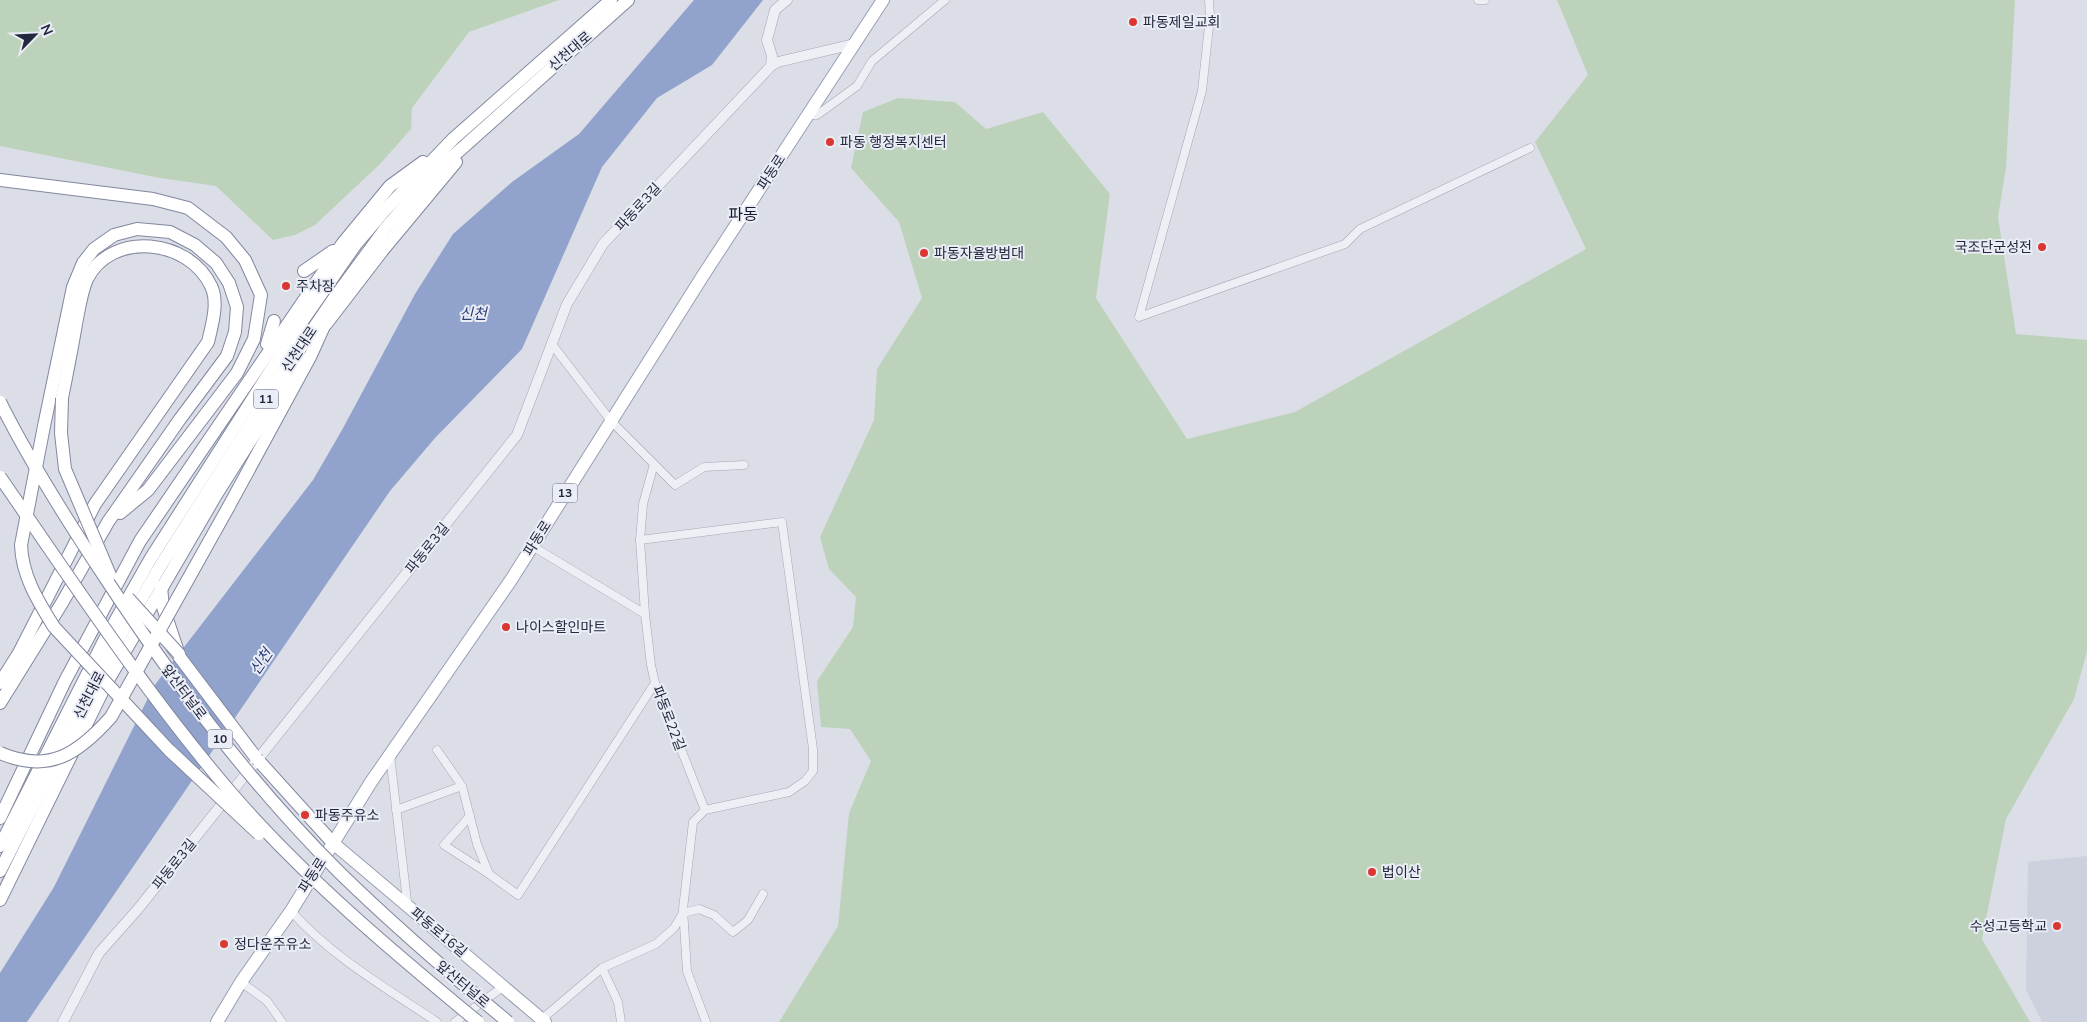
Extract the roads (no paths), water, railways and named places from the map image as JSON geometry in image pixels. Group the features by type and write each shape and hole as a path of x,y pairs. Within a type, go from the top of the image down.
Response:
{"main road":[{"name":"신천대로","path":"0,846 124,599 302,320 356,244 385,210 453,139 612,0"},
{"name":"신천대로","path":"0,871 119,637 161,565 277,382 385,229 432,175 628,0"},
{"name":"파동로","path":"217,1022 241,982 291,911 370,782 511,580 704,274 883,0"},
{"name":"11","path":"0,900 107,682 216,494 324,326 440,180 498,115"},
{"name":"11","path":"0,818 65,681 140,541 343,243 390,186 453,139"},
{"path":"0,180 153,199 188,208 231,243 246,260 261,295 254,339 237,374 148,490 108,522"},
{"path":"0,702 62,603 108,522 227,356 234,332 237,307 230,283 216,263 195,245 170,232 137,230 114,235 94,249 83,263 73,287 44,426 22,545 22,558 27,579 40,604 54,627 169,750 265,839 303,868"},
{"path":"304,271 343,243"},
{"path":"0,683 19,653 94,504 208,342 213,321 214,300 212,287 202,272 177,253 153,245 116,252 100,262 87,279 81,299 62,398 61,433 65,469 124,599 175,649"},
{"path":"260,363 274,320"},
{"path":"0,753 20,760 50,761 79,749 111,718 310,358 324,326"},
{"name":"앞산터널로","path":"0,402 28,457 63,514 124,599 157,656 205,721 276,804 337,869 389,919 508,1022"},
{"name":"앞산터널로","path":"0,477 109,634 189,741 232,794 303,868 406,962 478,1022"},
{"path":"163,584 163,607 175,649"},
{"path":"129,643 149,632 175,649"},
{"name":"파동로16길","path":"175,649 257,759 333,843 504,986"},
{"path":"0,882 12,877"},
{"path":"0,888 12,877"}],"street":[{"path":"771,66 772,56 767,40 775,10 788,0"},
{"path":"808,115 817,115 857,86 872,61 945,0"},
{"path":"1209,0 1210,17 1202,91 1139,317 1345,244 1360,229 1530,148"},
{"path":"1478,0 1485,0"},
{"path":"771,66 778,62 854,44"},
{"name":"파동로3길","path":"63,1022 99,953 138,909 517,435 567,304 603,244 771,66"},
{"path":"551,343 612,421 674,485 704,467 744,465"},
{"name":"파동로22길","path":"654,464 643,504 640,540 645,614 651,665 656,683 705,810"},
{"path":"640,540 782,522 813,749 813,771 805,781 789,792 705,810 693,822 684,913 687,971 706,1022"},
{"path":"532,546 645,614"},
{"path":"470,816 444,845 518,895 656,683"},
{"path":"437,750 462,786 477,844 489,874"},
{"path":"390,755 407,901 410,908"},
{"path":"396,810 462,786"},
{"path":"455,1022 504,986 544,1021 602,968 656,944 674,928 684,913 699,909 714,915 733,932 748,920 763,894"},
{"path":"291,911 304,925 347,962 437,1022"},
{"path":"602,968 618,1002 621,1022"},
{"path":"241,982 267,1001 282,1022"}],"water":[{"name":"신천","path":"694,0 763,0 712,65 657,98 602,167 522,349 435,438 390,491 27,1022 0,1022 0,973 54,887 154,686 313,480 415,294 453,234 512,182 579,134"}],"place":[{"name":"파동제일교회","path":"1133,22"},
{"name":"파동 행정복지센터","path":"830,142"},
{"name":"국조단군성전","path":"2042,247"},
{"name":"파동자율방범대","path":"924,253"},
{"name":"주차장","path":"286,286"},
{"name":"나이스할인마트","path":"506,627"},
{"name":"파동주유소","path":"305,815"},
{"name":"법이산","path":"1372,872"},
{"name":"수성고등학교","path":"2057,926"},
{"name":"정다운주유소","path":"224,944"}],"district":[{"name":"파동","path":"743,214"}]}
